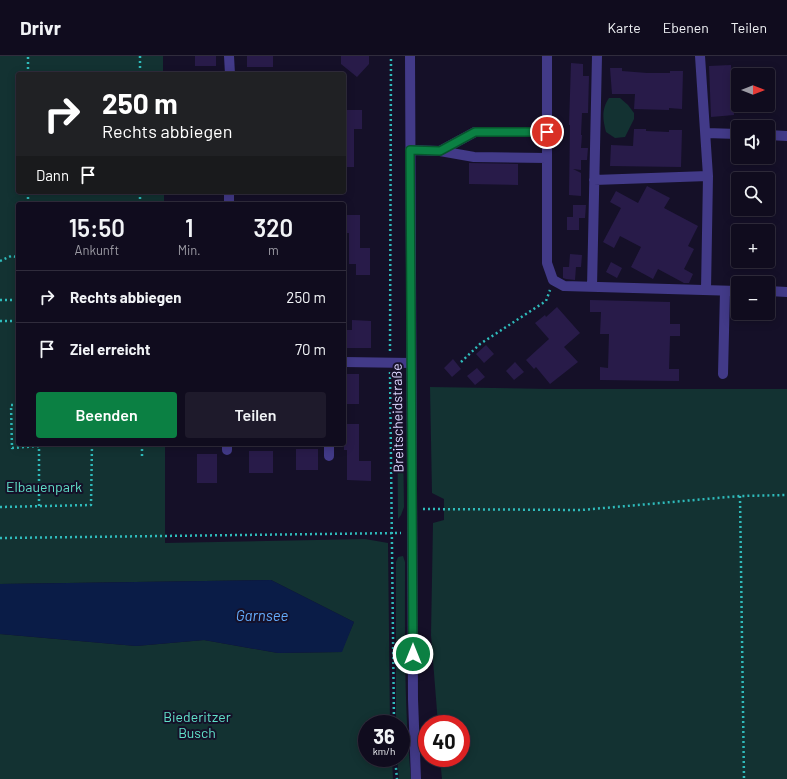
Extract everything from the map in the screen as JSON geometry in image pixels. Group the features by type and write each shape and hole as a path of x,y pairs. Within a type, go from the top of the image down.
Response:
{"street":[{"path":"230,56 230,72"},
{"name":"Breitscheidstraße","path":"410,56 413,700 416,779"},
{"path":"547,56 547,263 553,280 564,286 731,291"},
{"path":"592,287 597,56"},
{"path":"700,56 708,176 706,290"},
{"path":"440,151 475,132 547,132"},
{"path":"706,133 731,134"},
{"path":"775,135 787,136"},
{"path":"410,150 440,151 474,157 547,158"},
{"path":"594,180 708,176"},
{"path":"723,374 724,291"},
{"path":"775,291 787,292"},
{"path":"346,362 411,363"},
{"path":"329,446 329,456"}],"path":[{"path":"28,56 28,72"},
{"path":"140,56 140,72"},
{"name":"Breitscheidstraße","path":"391,56 390,362 394,715"},
{"path":"0,261 12,256 16,257"},
{"path":"461,362 480,344 546,301 553,280"},
{"path":"0,300 16,300"},
{"path":"0,321 16,321"},
{"path":"16,405 11,405 12,448 30,446"},
{"path":"39,446 39,506"},
{"path":"0,507 91,505 92,446"},
{"path":"142,446 142,456"},
{"path":"413,509 581,510 740,496 787,495"},
{"path":"740,496 744,779"},
{"path":"0,538 412,532"},
{"path":"396,767 397,779"}],"green space":[{"path":"0,56 163,56 163,72 16,72 16,194 164,194 164,202 16,202 16,446 165,446 165,543 365,539 388,543 390,715 358,715 358,767 392,767 393,779 0,779 0,634 136,646 204,640 278,653 341,652 354,622 271,580 0,584"},
{"path":"609,98 620,98 634,113 634,119 625,137 615,138 606,132 603,115 606,102"},
{"path":"397,369 402,373 404,507 398,519"},
{"path":"430,387 549,389 787,389 787,779 442,779 441,767 470,767 470,715 437,715 431,635 433,523 444,520 444,499 432,493"},
{"path":"403,556 405,562 407,715 396,715 396,562 398,557"},
{"path":"410,766 411,779 399,779 398,767 410,767"}],"water":[{"name":"Garnsee","path":"271,580 354,622 342,652 278,653 204,640 136,646 0,634 0,584"}],"building":[{"path":"195,56 216,56 216,66 195,66"},
{"path":"247,56 273,56 273,67 247,67"},
{"path":"341,56 369,56 369,64 357,77 341,64"},
{"path":"571,63 583,64 583,76 589,76 588,113 582,113 581,135 581,148 588,148 587,160 581,160 581,170 573,169 581,173 581,196 569,195"},
{"path":"731,65 731,112 734,112 734,115 711,117 709,66"},
{"path":"610,68 622,68 622,71 647,73 670,73 670,71 683,71 682,109 634,109 635,94 612,94"},
{"path":"346,110 362,110 362,129 354,129 354,167 346,167"},
{"path":"634,129 669,132 669,130 682,130 681,167 610,166 611,145 633,146"},
{"path":"469,163 518,164 518,185 469,184"},
{"path":"647,186 670,198 664,208 698,226 688,246 694,249 684,269 693,274 689,283 684,283 658,269 653,279 631,267 641,247 620,236 614,248 603,242 621,208 610,202 616,191 638,203"},
{"path":"573,205 586,205 585,218 579,218 579,230 567,230 567,217 573,217"},
{"path":"346,215 360,215 360,248 370,248 370,275 356,275 356,264 349,264 349,233 346,233"},
{"path":"570,254 582,255 581,267 576,267 575,280 563,278 563,267 569,267"},
{"path":"611,262 622,268 617,278 606,272"},
{"path":"590,300 670,302 670,324 680,324 680,336 670,336 669,369 679,369 679,381 600,380 600,367 608,368 609,334 600,334 601,312 590,312"},
{"path":"557,307 580,333 564,347 578,362 550,384 536,367 534,369 526,360 549,339 535,323 545,315 546,317"},
{"path":"352,320 371,321 371,348 346,348 346,330 352,330"},
{"path":"486,345 494,354 484,363 476,354"},
{"path":"453,359 461,369 452,377 444,368"},
{"path":"515,362 524,372 514,380 506,371"},
{"path":"477,368 485,377 475,385 467,376"},
{"path":"346,374 359,374 359,404 346,404"},
{"path":"346,424 359,424 359,461 371,461 371,481 347,480 347,450 344,450 344,446 346,446"},
{"path":"296,449 318,449 318,470 296,470"},
{"path":"249,451 273,451 273,473 249,473"},
{"path":"197,454 217,454 217,483 197,483"}],"route":[{"path":"413,654 410,150 440,151 475,132 547,132"}],"park label":[{"name":"Elbauenpark","path":"44,486"},
{"name":"Biederitzer Busch","path":"197,724"}]}
